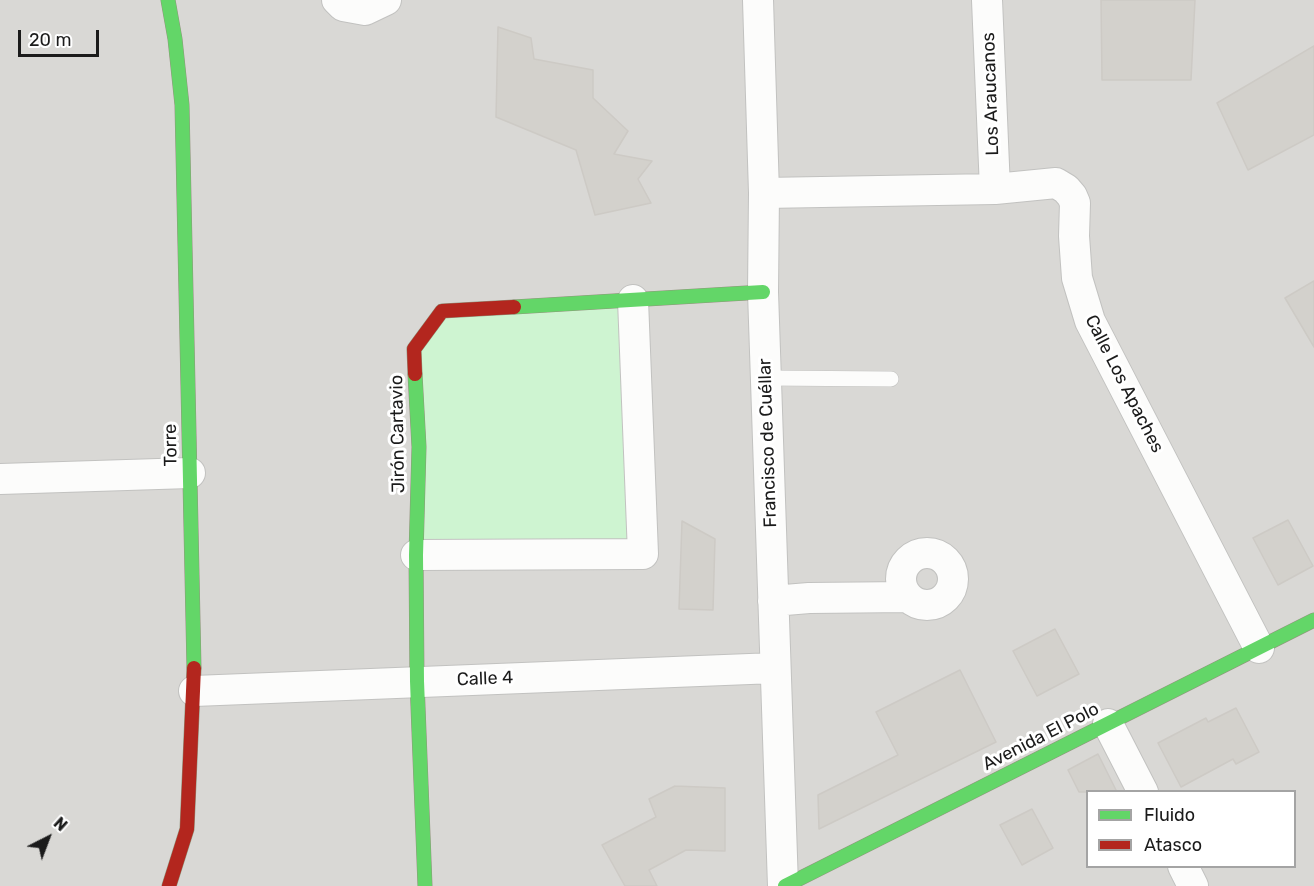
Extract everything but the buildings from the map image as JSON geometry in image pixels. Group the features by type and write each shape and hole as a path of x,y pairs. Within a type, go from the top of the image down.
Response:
{"street":[{"name":"Torre","path":"168,0 182,105 194,691 187,830 168,886"},
{"path":"337,0 343,6 364,10 386,0"},
{"name":"Francisco de Cuéllar","path":"758,0 764,193 763,292 784,886"},
{"name":"Los Araucanos","path":"987,0 995,189"},
{"name":"Calle Los Apaches","path":"764,193 995,189 1056,183 1066,189 1075,203 1074,236 1077,278 1090,321 1259,648"},
{"name":"Jirón Cartavio","path":"425,886 417,681 416,555 419,447 414,349 442,311 763,292"},
{"path":"416,555 643,554 633,300"},
{"path":"0,479 190,472"},
{"path":"773,601 908,597"},
{"name":"Avenida El Polo","path":"784,886 1314,620"},
{"name":"Calle 4","path":"194,691 776,668"},
{"path":"1107,724 1142,790"},
{"path":"1184,868 1193,886"}],"lane":[{"path":"766,378 891,379"}],"shaded area":[{"path":"0,0 1314,0 1314,886 0,886"}],"green space":[{"path":"633,300 643,554 416,555 414,349 442,311"}],"traffic: fast":[{"path":"168,0 182,105 194,668"},
{"path":"514,307 763,292"},
{"path":"415,374 419,447 416,555 417,681 425,886"},
{"path":"785,886 1314,620"}],"traffic: jam":[{"path":"415,374 414,349 442,311 514,307"},
{"path":"169,886 187,829 194,668"}]}
